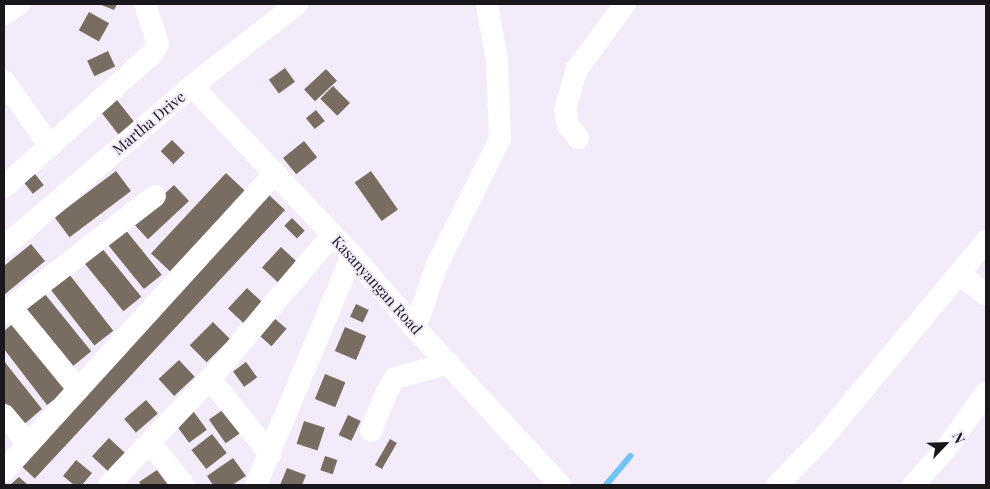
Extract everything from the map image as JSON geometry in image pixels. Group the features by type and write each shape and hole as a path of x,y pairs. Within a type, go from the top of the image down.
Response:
{"street":[{"path":"4,14 19,4"},
{"path":"4,187 153,54 158,44 145,4"},
{"name":"Martha Drive","path":"4,247 192,86 297,4"},
{"path":"415,328 437,265 500,139 497,61 487,4"},
{"path":"578,138 568,125 565,110 577,69 625,4"},
{"path":"4,81 50,146"},
{"name":"Kasanyangan Road","path":"192,86 352,255 415,328 560,485"},
{"path":"4,471 275,172"},
{"path":"78,389 7,310 155,196"},
{"path":"109,485 210,378 332,234"},
{"path":"777,485 823,438 986,241"},
{"path":"256,485 352,255"},
{"path":"960,274 986,295"},
{"path":"371,431 387,391 395,378 449,363"},
{"path":"210,378 270,454"},
{"path":"913,485 945,450 986,393"},
{"path":"4,415 28,444"},
{"path":"150,443 184,485"}],"building":[{"path":"99,4 117,4 114,10"},
{"path":"89,12 109,23 99,42 79,30"},
{"path":"108,51 115,66 94,76 87,61"},
{"path":"285,68 295,82 279,94 269,80"},
{"path":"326,69 337,81 315,101 304,89"},
{"path":"333,86 350,103 337,116 320,99"},
{"path":"117,100 134,122 118,134 101,112"},
{"path":"316,110 325,121 315,129 306,118"},
{"path":"172,140 185,153 173,164 161,151"},
{"path":"304,141 317,157 296,174 283,158"},
{"path":"116,171 131,191 70,237 55,217"},
{"path":"371,171 398,210 382,221 355,182"},
{"path":"226,173 245,191 170,271 151,253"},
{"path":"35,174 44,185 33,194 24,183"},
{"path":"174,185 189,201 148,239 133,223"},
{"path":"269,195 285,210 35,478 19,463"},
{"path":"292,218 305,231 297,239 284,226"},
{"path":"124,228 162,275 144,289 106,242"},
{"path":"31,244 45,261 4,295 4,266"},
{"path":"101,247 141,297 123,311 83,261"},
{"path":"281,247 299,264 280,285 262,267"},
{"path":"69,274 113,331 94,346 50,289"},
{"path":"247,288 263,303 244,323 228,308"},
{"path":"44,293 91,351 71,368 24,309"},
{"path":"356,304 369,310 363,323 350,317"},
{"path":"273,317 287,329 271,346 258,334"},
{"path":"15,322 67,390 47,405 4,349 4,331"},
{"path":"213,322 230,339 207,362 190,345"},
{"path":"345,327 366,336 356,360 335,351"},
{"path":"179,360 195,377 174,396 159,379"},
{"path":"4,361 42,409 22,426 4,402"},
{"path":"246,362 257,377 244,387 233,371"},
{"path":"325,374 345,382 335,407 315,399"},
{"path":"146,400 158,414 136,433 124,419"},
{"path":"227,407 244,431 226,443 209,420"},
{"path":"191,408 207,430 189,443 173,421"},
{"path":"348,415 361,421 351,441 339,435"},
{"path":"304,421 325,428 318,451 297,444"},
{"path":"212,434 227,453 206,469 192,450"},
{"path":"109,438 125,453 108,471 92,456"},
{"path":"390,439 397,443 382,469 375,465"},
{"path":"325,456 337,460 333,474 320,470"},
{"path":"233,458 246,476 232,485 213,485 207,476"},
{"path":"76,460 92,473 82,485 74,485 63,476"},
{"path":"287,468 306,475 302,485 280,485"},
{"path":"157,470 168,485 141,485 139,482"},
{"path":"19,477 28,485 10,485"}],"waterway":[{"path":"606,485 630,456"}]}
